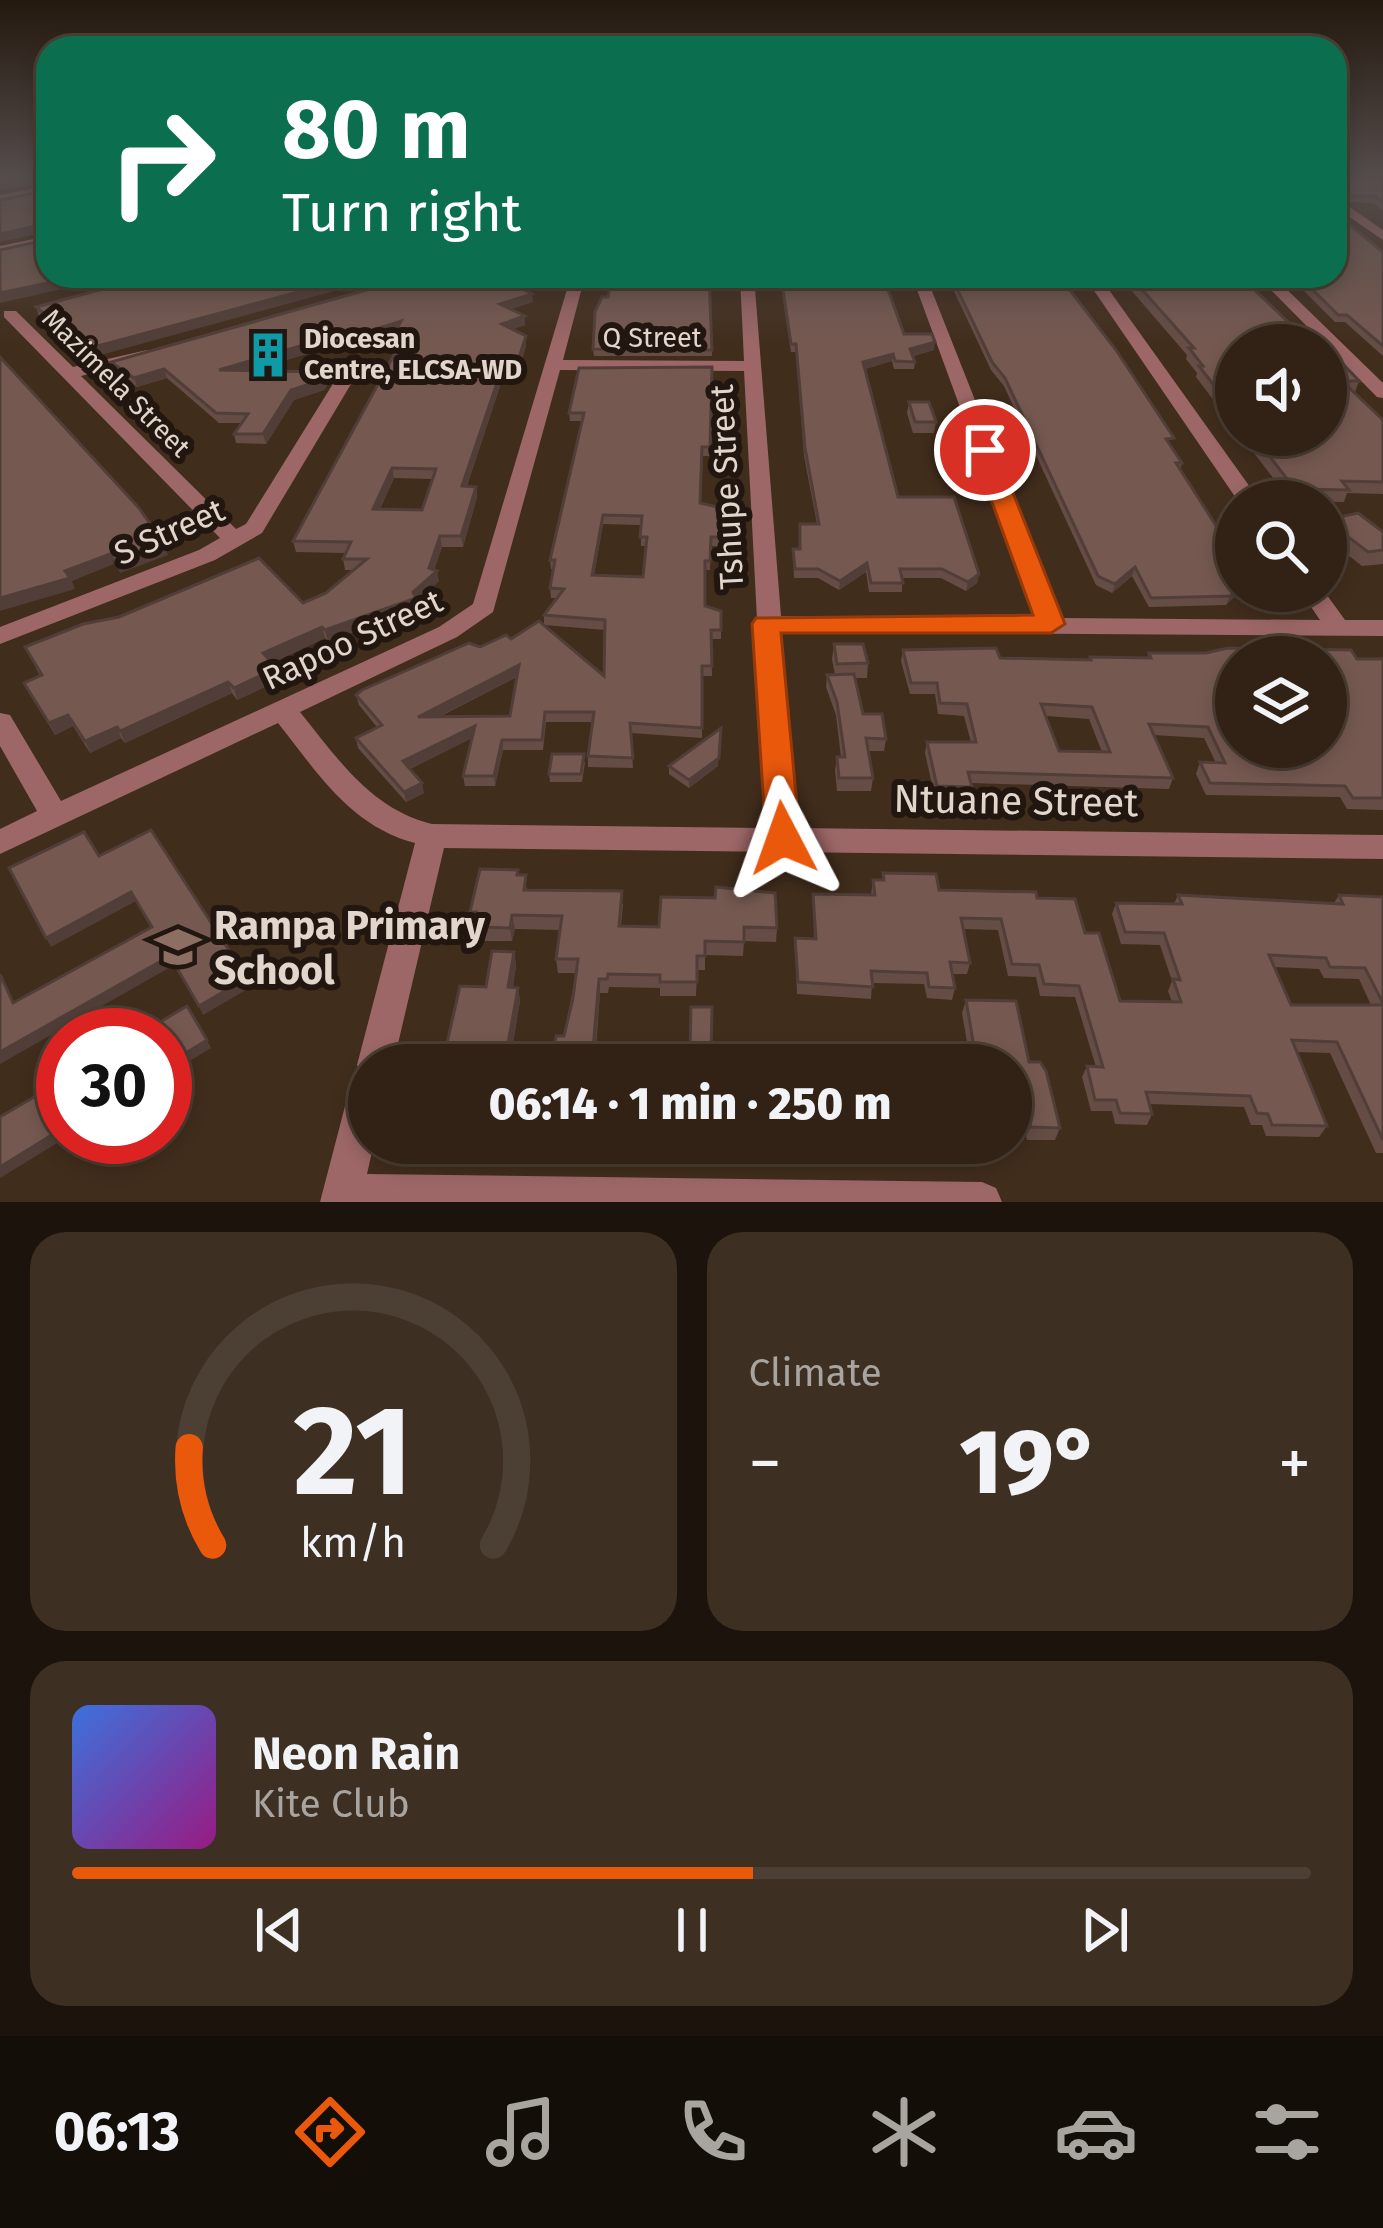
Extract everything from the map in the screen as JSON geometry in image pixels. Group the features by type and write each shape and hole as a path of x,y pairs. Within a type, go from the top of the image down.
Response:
{"street":[{"path":"0,250 36,242"},
{"name":"Rapoo Street","path":"0,842 448,632 484,607 574,288"},
{"name":"Tshupe Street","path":"748,288 783,838"},
{"path":"924,288 1051,624"},
{"path":"1099,288 1234,480"},
{"path":"1276,288 1383,392"},
{"path":"5,315 31,309"},
{"name":"Mazimela Street","path":"5,315 235,541"},
{"path":"68,374 159,349"},
{"name":"S Street","path":"0,636 235,541 265,514 347,374 348,363"},
{"name":"Q Street","path":"552,364 753,366"},
{"path":"1327,612 1338,628"},
{"path":"766,624 1383,628"},
{"name":"Ntuane Street","path":"282,710 371,815 399,831 432,836 1383,848"},
{"path":"0,722 55,816"},
{"path":"380,1044 432,836"},
{"path":"350,1164 341,1198 982,1202"}],"building":[{"path":"1347,233 1360,233 1383,252 1383,346 1347,315 1338,315 1311,288 1347,288"},
{"path":"36,242 36,285 0,293 0,250"},
{"path":"106,288 313,288 94,347 81,345 36,307"},
{"path":"373,288 521,288 532,294 500,304 525,316 502,324 526,336 516,367 500,374 462,486 476,487 461,536 440,536 429,568 437,571 413,592 416,598 325,630 322,627 263,653 277,668 234,688 228,682 120,731 117,727 85,741 68,715 49,723 24,683 42,675 25,647 83,624 119,617 259,558 303,603 326,593 367,559 343,559 351,542 293,541 403,338 392,338 401,321 219,370 327,372 322,380 291,390 263,434 234,434 248,414 216,413 164,369 134,378 111,362","holes":["392,468 436,469 422,510 373,509"]},
{"path":"610,288 709,288 712,350 593,349 595,312 602,297 608,297"},
{"path":"783,288 887,288 904,334 932,334 935,342 910,349 915,362 895,361 893,354 863,362 898,497 954,497 979,574 968,582 942,569 900,569 903,583 871,583 867,563 840,581 818,569 795,569 793,549 800,549 800,524 819,524 805,448 796,344 791,344"},
{"path":"957,288 1068,288 1174,438 1166,439 1182,463 1176,463 1215,524 1215,596 1151,598 1135,567 1115,584 1098,576 1005,378 992,362"},
{"path":"1141,288 1253,288 1290,324 1215,324 1215,387 1189,348 1194,348"},
{"path":"0,357 139,508 164,544 116,562 110,554 65,571 70,578 0,598"},
{"path":"712,367 710,447 702,447 700,503 735,511 736,537 711,537 710,561 705,561 705,606 721,611 721,630 711,630 712,666 702,666 702,728 630,723 633,758 588,756 594,712 545,712 542,740 502,740 494,776 463,776 475,726 403,761 422,783 404,792 356,738 382,725 356,695 362,690 469,643 480,647 506,635 511,639 539,621 604,676 605,620 544,615 564,589 550,588 555,560 550,560 584,413 569,413 579,368","holes":["603,515 642,516 640,537 647,537 643,577 592,575","519,665 510,716 418,717"]},
{"path":"1347,386 1383,420 1383,482 1288,480 1269,456 1347,456"},
{"path":"909,402 929,402 936,422 915,422"},
{"path":"1358,513 1383,532 1383,550 1368,552 1347,536 1347,515"},
{"path":"834,644 863,644 868,663 837,664"},
{"path":"996,648 1000,658 1091,660 1215,651 1215,742 1208,727 1149,724 1173,778 968,772 972,787 937,786 927,742 976,742 967,704 940,703 937,683 911,683 903,650","holes":["1041,704 1092,707 1110,752 1059,751"]},
{"path":"1347,650 1357,659 1383,659 1383,798 1353,798 1345,786 1210,783 1200,762 1215,763 1215,768 1347,768"},
{"path":"854,674 863,714 882,714 886,739 866,738 873,778 839,778 837,757 845,757 837,702 827,675"},
{"path":"721,728 719,758 689,780 669,766"},
{"path":"552,754 584,754 581,774 549,774"},
{"path":"151,830 247,978 199,1006 170,956 78,1008 36,1008 36,1032 0,1052 0,974 13,1003 152,927 131,892 46,938 9,868 84,832 99,856"},
{"path":"480,869 518,870 517,875 526,875 524,890 622,891 619,926 659,927 661,897 715,898 716,887 775,893 777,928 744,927 744,942 705,941 705,956 697,956 697,982 660,982 660,975 608,974 607,979 599,979 593,1044 555,1044 556,1036 564,1036 578,959 556,959 562,916 512,915 510,928 483,927 484,921 474,921 476,912 470,912"},
{"path":"883,873 936,874 939,890 1036,892 1037,898 1075,899 1085,933 1099,933 1120,1001 1181,1002 1173,979 1180,980 1164,933 1125,932 1116,903 1182,904 1178,895 1343,904 1339,895 1383,897 1383,1003 1365,968 1330,967 1326,958 1269,955 1291,1005 1383,1005 1383,1140 1337,1042 1292,1040 1327,1126 1272,1125 1268,1114 1257,1113 1250,1096 1146,1092 1152,1114 1120,1113 1116,1100 1095,1100 1087,1066 1103,1067 1079,986 1044,984 1039,965 1012,964 1001,919 961,918 970,963 950,962 955,988 929,987 927,973 871,971 873,987 798,982 795,938 816,939 813,894 875,895 873,880 884,880"},
{"path":"492,951 514,952 508,987 518,988 508,1044 447,1044 460,986 486,987"},
{"path":"966,1000 1016,1001 1025,1044 973,1044"},
{"path":"691,1007 712,1007 711,1044 690,1044"},
{"path":"192,1014 207,1040 192,1049"},
{"path":"1032,1062 1040,1062 1046,1071 1060,1128 1032,1127"},
{"path":"36,1096 36,1145 0,1167 0,1117"}],"place":[{"name":"Diocesan Centre, ELCSA-WD","path":"268,355"},
{"name":"Rampa Primary School","path":"178,947"}],"route":[{"path":"783,838 766,624 1051,624 985,450"}]}
